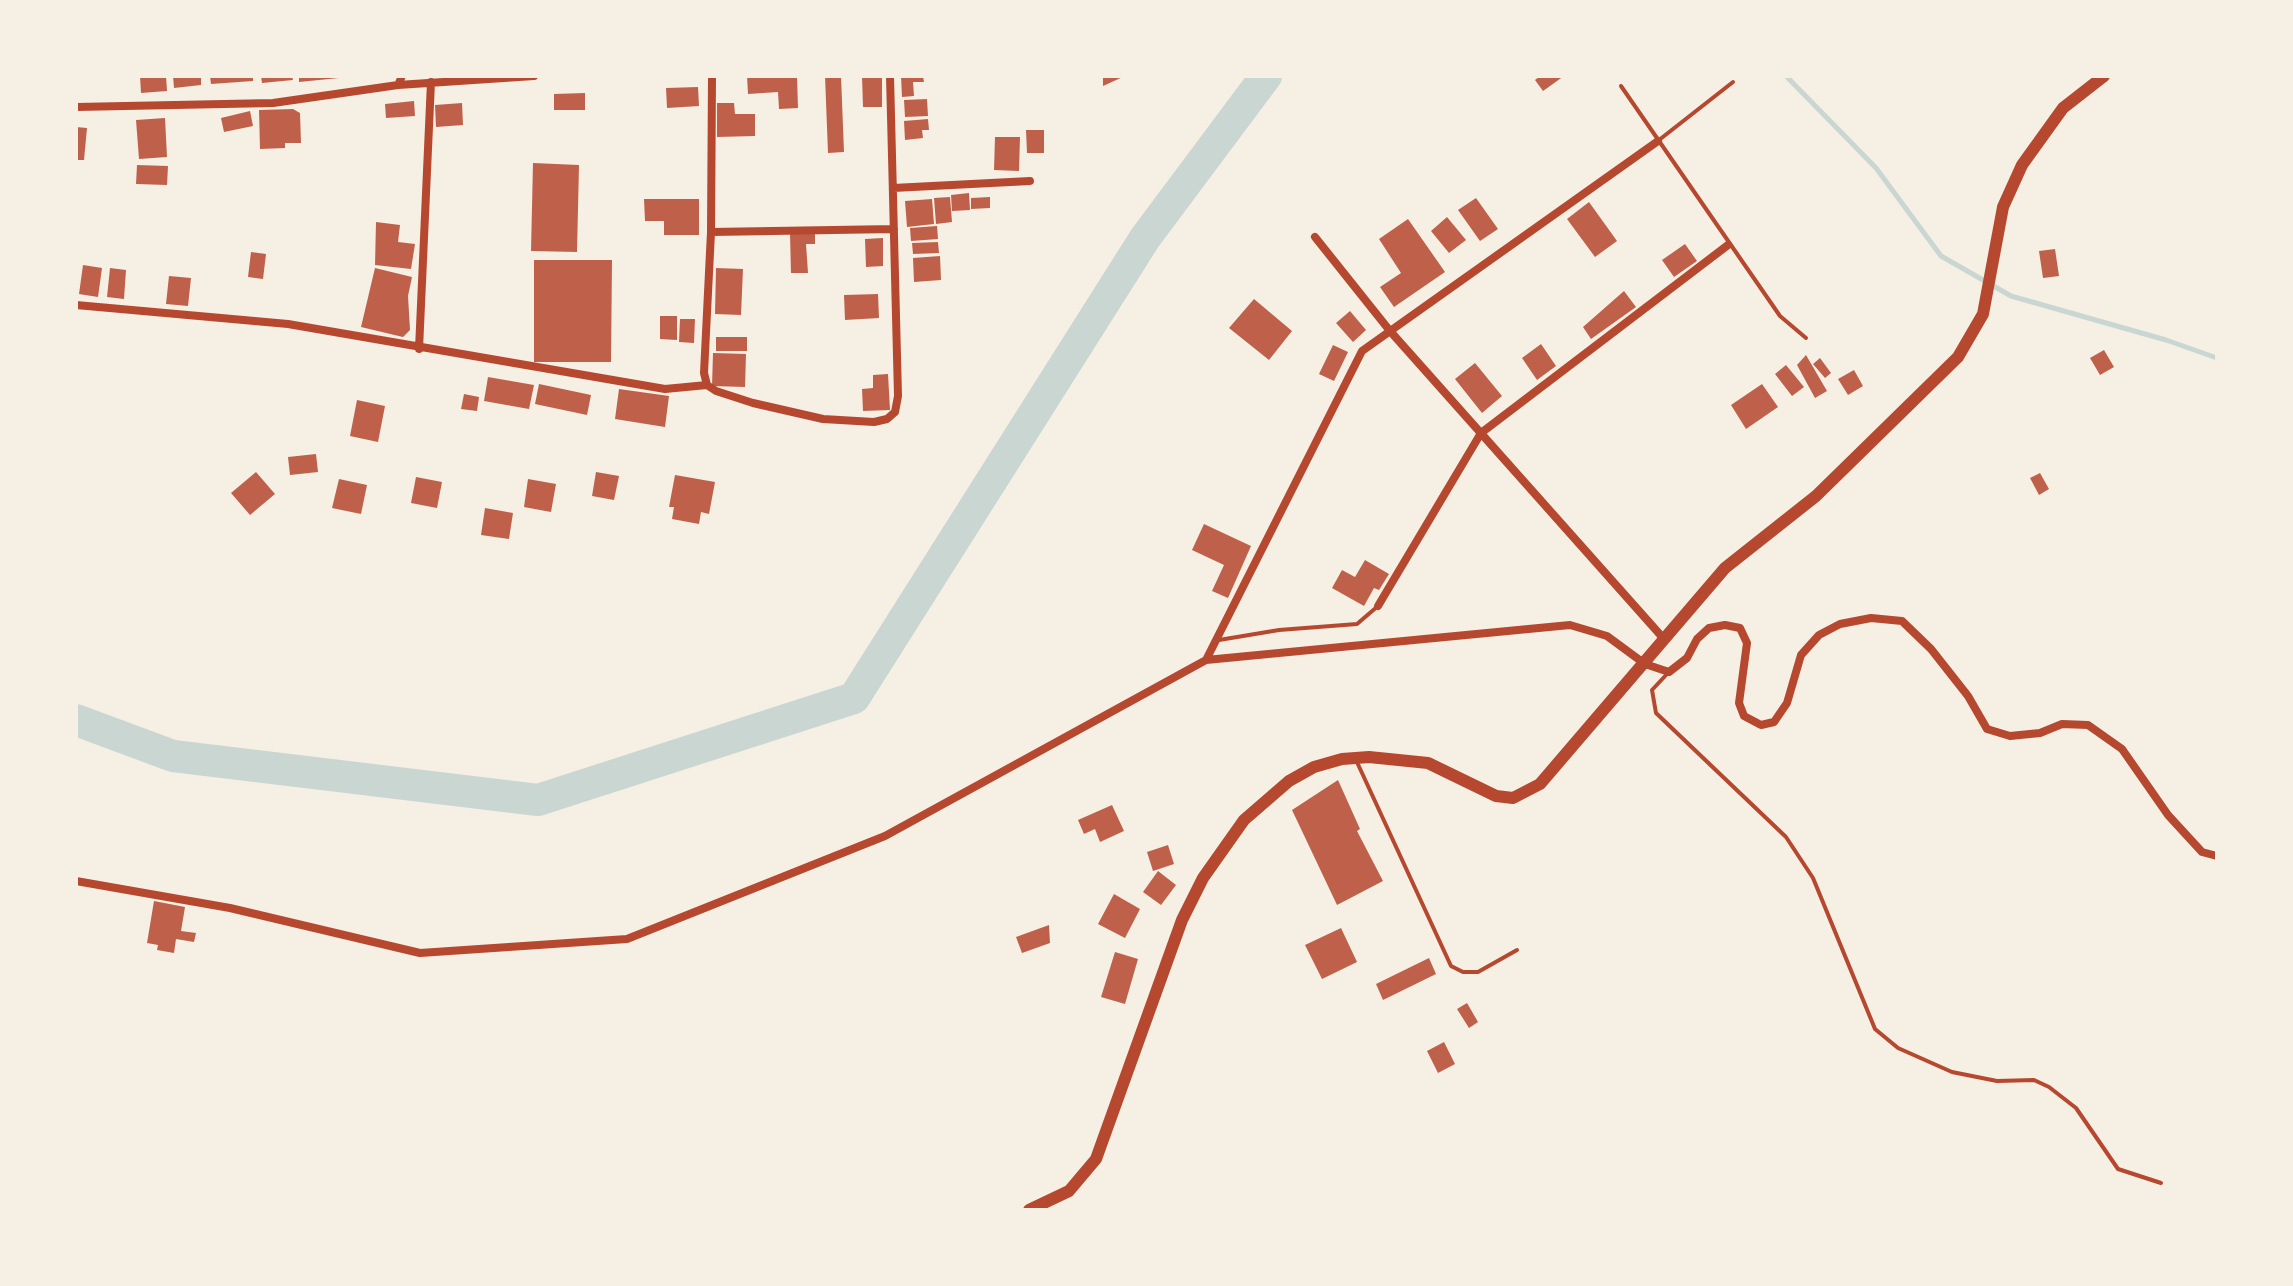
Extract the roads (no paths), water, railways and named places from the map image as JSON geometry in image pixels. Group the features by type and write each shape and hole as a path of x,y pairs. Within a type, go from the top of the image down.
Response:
{"main road":[{"path":"1029,1210 1069,1191 1096,1159 1182,920 1224,846 1244,820 1289,781 1314,767 1355,758 1428,763 1496,796 1513,798 1540,784 1725,568 1816,496 1958,357 1983,314 2003,207 2022,165 2063,108 2104,76"}],"street":[{"path":"76,107 273,103 400,80 431,82 534,76"},
{"path":"707,385 704,373 711,232 712,76"},
{"path":"76,305 288,324 665,389 707,385 753,403 823,419 874,422 887,419 895,412 898,396 890,76"},
{"path":"419,349 431,82"},
{"path":"1206,660 1362,351 1658,141"},
{"path":"893,188 1030,181"},
{"path":"711,232 894,229"},
{"path":"1315,237 1390,331 1664,639"},
{"path":"1378,606 1481,433 1728,245"},
{"path":"76,881 230,908 420,953 627,939 885,836 1206,660 1570,625 1607,636 1645,664 1669,672 1687,658 1697,639 1709,628 1725,625 1740,628 1747,643 1747,667 1739,703 1744,716 1761,725 1774,722 1787,703 1801,655 1819,635 1840,624 1871,618 1902,621 1931,649 1968,696 1987,729 2010,736 2040,733 2062,724 2088,725 2122,749 2168,815 2202,852 2217,856"}],"lane":[{"path":"1658,141 1733,82"},
{"path":"1621,86 1780,316 1806,338"},
{"path":"1216,640 1302,627 1357,624 1378,606"},
{"path":"1669,672 1652,690 1656,713 1786,837 1813,878 1875,1029 1898,1048 1952,1072 1997,1081 2034,1080 2049,1087 2076,1108 2118,1169 2161,1183"},
{"path":"1355,758 1451,966 1463,972 1478,972 1517,950"}],"waterway":[{"path":"76,720 173,756 538,800 854,698 1145,238 1266,76"},
{"path":"1786,76 1876,168 1941,256 2011,296 2166,340 2217,358"}]}
